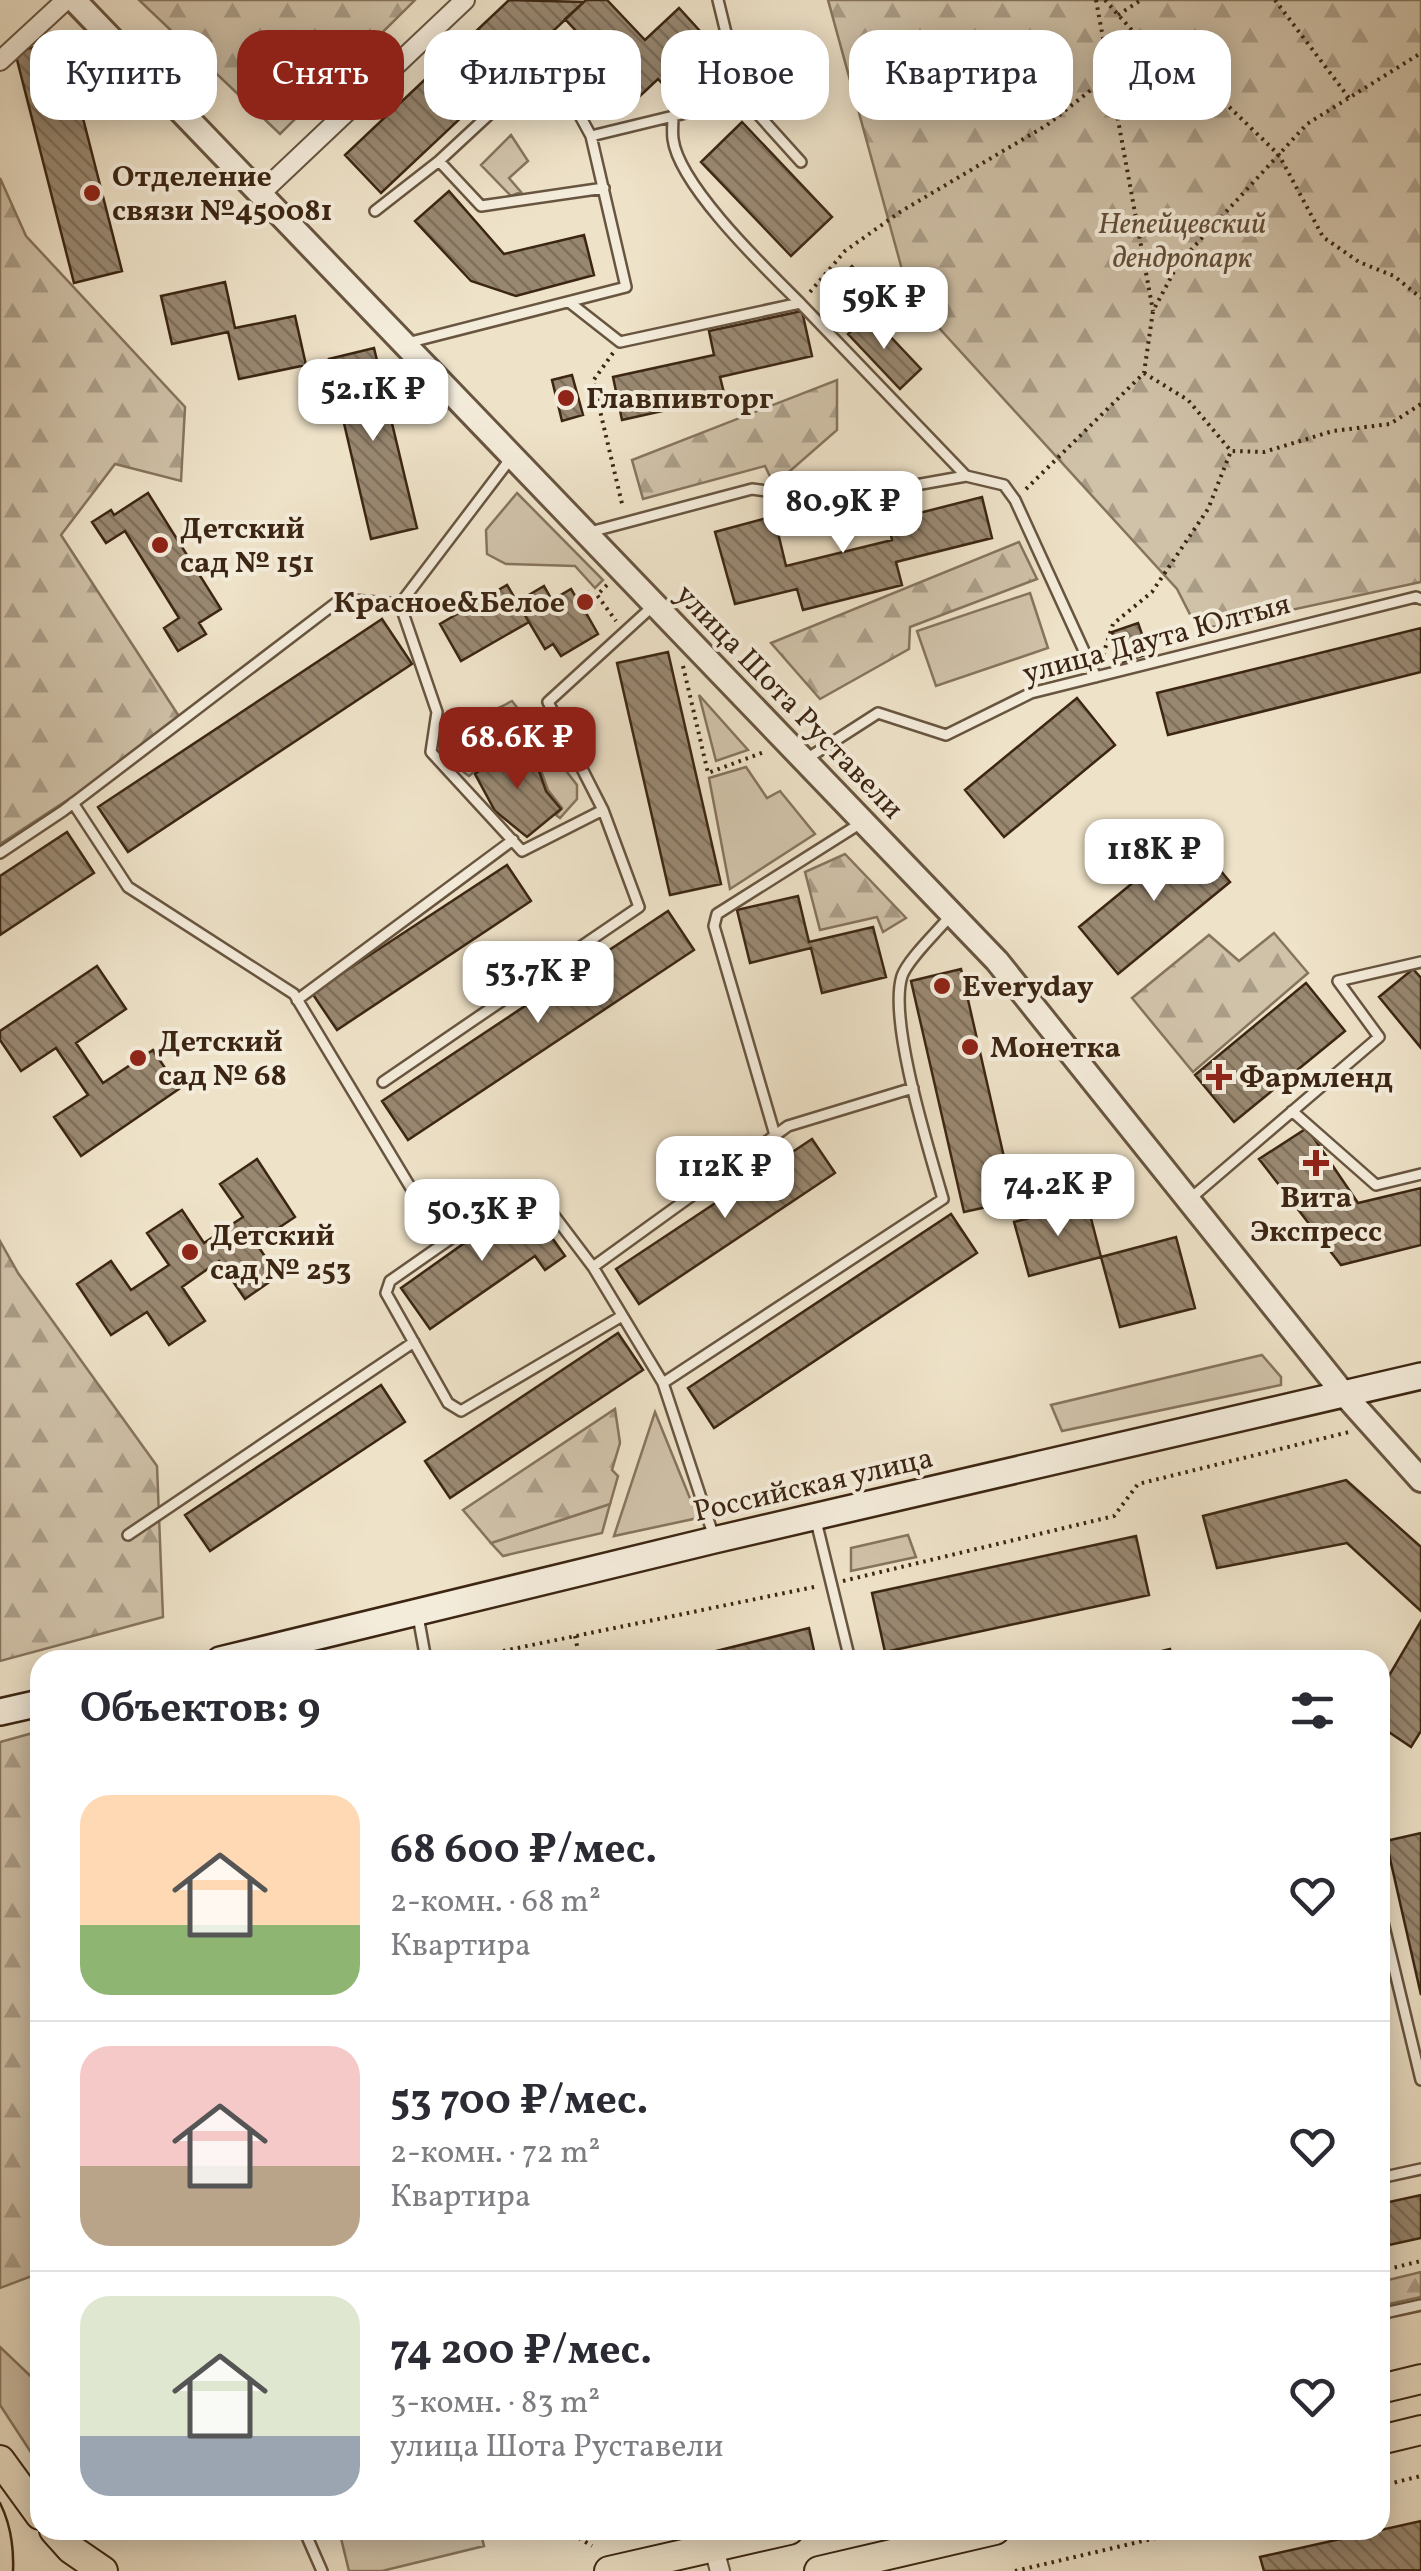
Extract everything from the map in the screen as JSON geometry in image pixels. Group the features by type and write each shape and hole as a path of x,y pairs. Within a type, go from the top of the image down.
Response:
{"main road":[{"name":"Российская улица","path":"263,1650 714,1540 1421,1376"},
{"path":"0,1712 30,1704"},
{"path":"1390,2386 1421,2379"},
{"path":"1390,2438 1421,2430"},
{"path":"0,2460 30,2497"},
{"path":"63,2540 103,2571"},
{"path":"609,2571 717,2560 765,2540"},
{"path":"819,2571 915,2540"}],"street":[{"path":"0,61 66,0"},
{"name":"улица Шота Руставели","path":"74,0 997,960 1343,1393 1421,1480"},
{"path":"260,194 465,0"}],"lane":[{"path":"718,0 725,30"},
{"path":"375,211 439,161 549,59 591,136 626,287 405,344"},
{"path":"591,136 661,119"},
{"path":"673,120 673,142 686,171 727,230 966,476"},
{"path":"763,120 801,162"},
{"path":"439,161 481,206 604,188"},
{"path":"568,302 620,342 800,304"},
{"path":"400,604 513,456"},
{"path":"586,533 752,488 832,500 966,476 1004,485 1015,500 1096,677"},
{"name":"улица Даута Юлтыя","path":"806,760 878,713 946,736 1032,694 1416,597 1421,599"},
{"path":"0,853 73,803 342,598 400,604"},
{"path":"400,604 438,712 432,752 522,851 603,810"},
{"path":"383,1082 639,908 603,810 548,702 655,604"},
{"path":"73,803 128,886 294,994 444,1243"},
{"path":"776,1135 714,926 717,914 863,821"},
{"path":"297,1000 513,840"},
{"path":"662,1383 942,1199 913,1088 897,1003 903,972 952,914"},
{"path":"1188,1200 1379,1037 1338,981 1421,962"},
{"path":"593,1267 788,1126 913,1088"},
{"path":"1292,1111 1376,1185 1421,1174"},
{"path":"622,1316 461,1411 448,1403 386,1293 390,1280 516,1193 534,1189 593,1267 662,1383 714,1540"},
{"path":"128,1534 414,1342"},
{"path":"815,1518 848,1650"},
{"path":"418,1614 424,1650"},
{"path":"1390,1951 1421,2080"},
{"path":"1390,2176 1421,2168"},
{"path":"1390,2312 1421,2305"},
{"path":"308,2540 322,2571"}],"path":[{"path":"1096,0 1102,30"},
{"path":"1105,0 1132,30"},
{"path":"1118,14 1141,0"},
{"path":"1275,0 1349,98"},
{"path":"1015,500 1144,373 1154,312 1178,264 1307,124 1421,54"},
{"path":"800,304 845,251 900,212 1047,125 1093,88"},
{"path":"1231,109 1278,155 1323,237 1360,262 1394,276 1421,298"},
{"path":"1118,120 1154,312"},
{"path":"620,342 593,381 626,523"},
{"path":"1144,373 1188,400 1231,451 1264,452 1332,431 1390,424 1421,404"},
{"path":"1096,677 1113,624 1152,592 1208,509 1231,451"},
{"path":"610,582 598,595 625,632"},
{"path":"682,658 708,773 764,752"},
{"path":"508,1650 831,1584 1114,1516 1138,1484 1372,1426"},
{"path":"576,1636 578,1650"},
{"path":"1390,2269 1421,2261"},
{"path":"1390,2484 1421,2476"},
{"path":"582,2540 592,2546"},
{"path":"1014,2571 1147,2540"}],"green space":[{"path":"139,0 415,0 385,30 237,30 237,93 217,74 217,30 171,30"},
{"name":"Непейцевский дендропарк","path":"828,0 1421,0 1421,582 1198,630 1177,589 909,295 861,120 1073,120 1073,30 849,30 849,76"},
{"path":"265,120 294,120 280,134"},
{"path":"511,135 528,161 509,178 521,192 511,196 481,165"},
{"path":"0,178 26,236 185,407 181,481 115,464 61,535 184,724 0,844"},
{"path":"837,380 837,430 774,485 765,466 643,499 632,460"},
{"path":"517,493 603,580 595,588 575,566 506,564 487,554 486,530"},
{"path":"1019,542 1037,579 910,627 909,649 820,699 771,643"},
{"path":"1030,593 1048,648 936,686 917,631"},
{"path":"699,695 748,750 716,761"},
{"path":"512,701 577,785 577,799 560,818 556,815 562,808 548,790 540,768 523,760 510,742 469,776 450,752 461,731"},
{"path":"746,767 767,798 780,791 815,834 730,889 709,778"},
{"path":"845,854 906,918 883,932 877,917 820,930 805,872"},
{"path":"1274,933 1308,973 1193,1072 1132,998 1209,935 1239,961"},
{"path":"0,1241 18,1273 157,1466 163,1617 0,1661"},
{"path":"1262,1355 1281,1377 1281,1385 1062,1431 1051,1405"},
{"path":"615,1409 620,1443 612,1470 618,1476 610,1504 491,1543 463,1510"},
{"path":"655,1412 698,1518 614,1536"},
{"path":"610,1504 602,1533 503,1556 491,1543"},
{"path":"908,1535 916,1557 851,1571 851,1548"},
{"path":"30,1734 30,2277 0,2288 0,1742"},
{"path":"1421,2272 1421,2297 1390,2304 1390,2280"},
{"path":"0,2347 30,2376 30,2451 0,2405"},
{"path":"341,2540 482,2540 484,2546 382,2571 349,2571"}],"building":[{"path":"509,0 584,2 554,30 477,30"},
{"path":"586,0 607,0 636,30 575,30 565,19"},
{"path":"679,8 699,30 661,30 661,82 658,79 641,95 641,36 645,40"},
{"path":"30,48 30,111 15,52"},
{"path":"424,80 424,120 459,120 381,193 345,155 382,120 404,120 404,99"},
{"path":"32,120 83,120 122,271 74,283"},
{"path":"742,122 832,217 791,256 701,162"},
{"path":"449,191 504,254 584,235 594,275 516,296 471,281 415,221"},
{"path":"852,266 872,287 843,315 822,294"},
{"path":"225,282 235,328 295,316 306,365 239,379 228,332 172,344 161,296"},
{"path":"802,311 812,356 720,377 725,397 622,420 613,377 714,355 709,331"},
{"path":"869,314 921,369 900,389 848,334"},
{"path":"374,348 417,528 371,539 329,359"},
{"path":"572,375 583,415 562,421 552,380"},
{"path":"148,493 221,609 199,623 206,634 178,651 164,628 179,618 125,531 106,543 92,522 111,510 114,515"},
{"path":"982,497 992,538 896,562 902,585 803,610 797,589 735,604 715,532 774,516 786,566 892,540 888,521"},
{"path":"507,585 529,622 461,661 440,624"},
{"path":"544,586 552,600 571,589 577,599 588,592 595,605 585,611 598,634 561,656 553,644 545,649 517,602"},
{"path":"382,619 412,664 128,852 98,807"},
{"path":"1138,623 1149,654 1123,662 1112,632"},
{"path":"1421,628 1421,672 1168,735 1157,693"},
{"path":"668,652 721,884 670,895 617,663"},
{"path":"1077,698 1115,745 1004,837 965,790"},
{"path":"509,747 521,761 539,771 546,791 561,809 527,837 495,811 475,774"},
{"path":"67,832 94,873 0,935 0,876"},
{"path":"1191,835 1230,882 1118,974 1079,927"},
{"path":"507,865 531,901 337,1030 312,993"},
{"path":"798,896 809,942 873,927 886,977 822,993 811,948 750,963 737,910"},
{"path":"668,911 694,950 408,1140 382,1101"},
{"path":"97,966 126,1009 76,1043 103,1083 153,1050 179,1089 81,1156 54,1117 88,1095 56,1048 21,1071 0,1040 0,1031"},
{"path":"961,969 1014,1201 964,1212 911,981"},
{"path":"1413,969 1421,978 1421,1048 1379,997"},
{"path":"1306,983 1345,1031 1234,1122 1195,1075"},
{"path":"1307,1128 1358,1203 1421,1188 1421,1245 1341,1265 1259,1159"},
{"path":"812,1139 835,1173 639,1304 616,1269"},
{"path":"257,1159 295,1217 256,1243 278,1276 245,1299 219,1261 182,1287 205,1321 169,1345 147,1312 111,1335 77,1284 111,1261 131,1290 169,1265 147,1233 182,1210 204,1243 243,1217 220,1184"},
{"path":"525,1200 565,1256 545,1270 535,1256 430,1329 401,1288"},
{"path":"1087,1203 1101,1257 1029,1276 1014,1222"},
{"path":"951,1214 977,1253 714,1428 688,1388"},
{"path":"1176,1237 1195,1308 1120,1327 1101,1257"},
{"path":"618,1333 643,1370 450,1498 425,1461"},
{"path":"381,1385 405,1422 210,1551 185,1515"},
{"path":"1346,1480 1421,1547 1421,1611 1347,1543 1217,1568 1203,1516"},
{"path":"1136,1536 1149,1595 885,1650 872,1593"},
{"path":"1421,1621 1421,1731 1411,1747 1390,1733 1390,1674"},
{"path":"809,1628 814,1650 720,1650"},
{"path":"1421,1833 1421,1995 1390,1859 1390,1840"},
{"path":"1421,2195 1421,2238 1390,2245 1390,2202"},
{"path":"1421,2521 1421,2570 1264,2571 1260,2557 1336,2540 1390,2540 1390,2528"}],"tram line":[{"path":"0,2503 11,2536 13,2571"}],"place":[{"name":"Отделение связи №450081","path":"92,193"},
{"name":"Главпивторг","path":"566,398"},
{"name":"Детский сад № 151","path":"160,545"},
{"name":"Красное&Белое","path":"585,602"},
{"name":"Everyday","path":"942,986"},
{"name":"Монетка","path":"970,1047"},
{"name":"Детский сад № 68","path":"138,1058"},
{"name":"Фармленд","path":"1219,1077"},
{"name":"Вита Экспресс","path":"1316,1163"},
{"name":"Детский сад № 253","path":"190,1252"}]}
